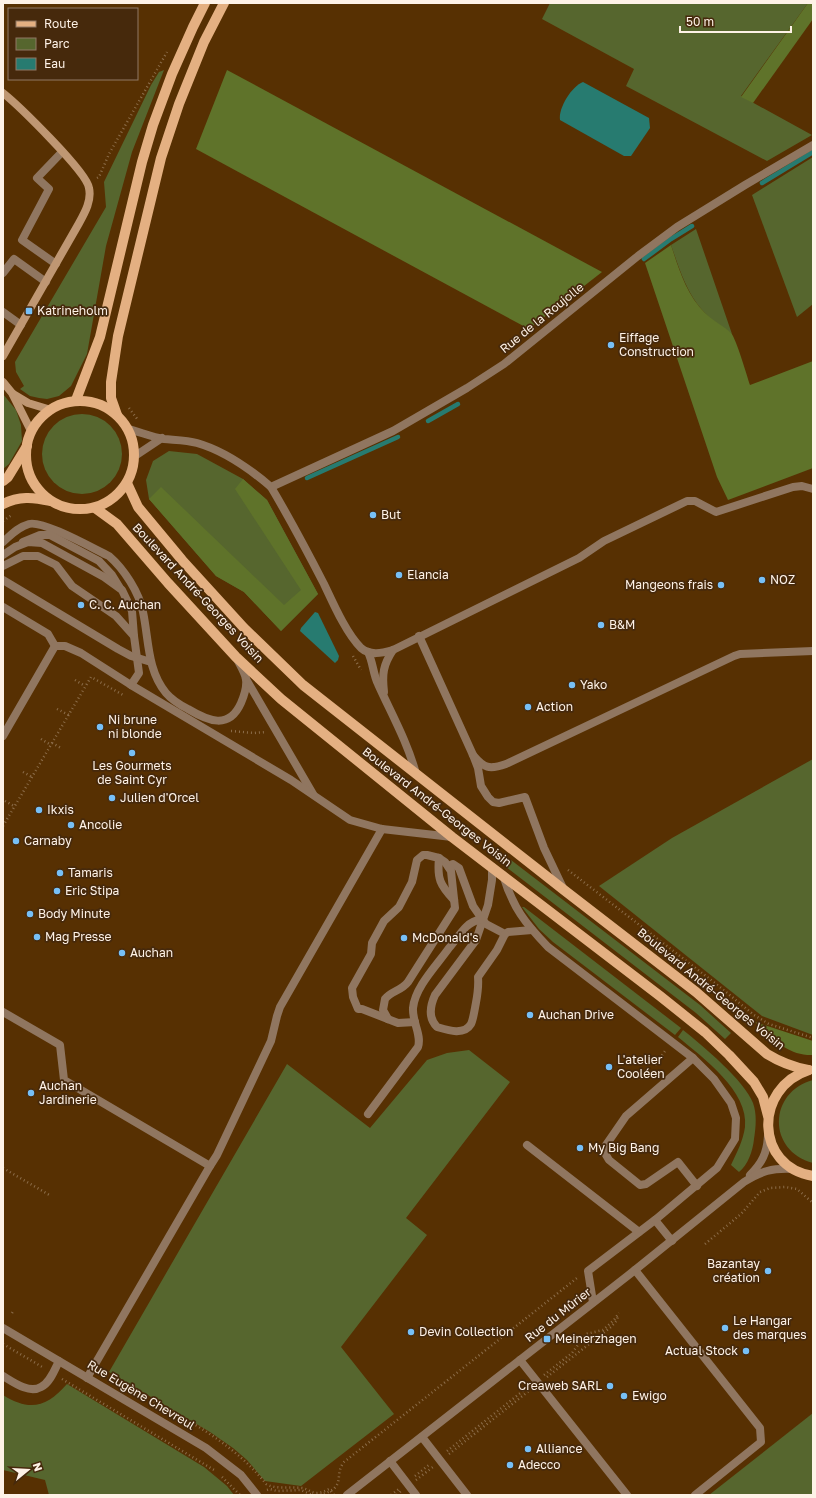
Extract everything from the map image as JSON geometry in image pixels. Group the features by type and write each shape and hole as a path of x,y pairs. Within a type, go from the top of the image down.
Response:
{"main road":[{"path":"76,400 100,337 142,162 153,125 172,74 205,3"},
{"path":"117,415 111,398 111,382 118,336 161,158 182,97 204,42 224,3"},
{"path":"3,504 21,498 34,497 50,501 64,507 80,510 95,508 108,502 119,494 127,484 133,470 135,456 133,442 128,429 117,415 105,407 91,402 76,400 51,410 40,419 31,431 27,446 26,462 30,477 37,488 50,501"},
{"path":"3,481 8,477 27,446"},
{"name":"Boulevard André-Georges Voisin","path":"127,484 138,507 182,560 244,628 303,685 696,992 767,1054 790,1066 811,1070"},
{"name":"Boulevard André-Georges Voisin","path":"95,508 117,524 168,583 236,657 281,698 452,837 705,1032 754,1082 764,1097 768,1116"},
{"path":"811,1070 794,1076 781,1087 773,1100 768,1116 768,1130 776,1152 781,1158 793,1169 813,1176"}],"street":[{"path":"3,93 36,123 83,175 90,187 89,203 78,225 3,356"},
{"name":"Rue de la Roujolle","path":"271,487 393,432 467,388 504,364 638,256 677,227 813,145"},
{"path":"56,264 22,240 49,189 37,178 62,152"},
{"path":"3,273 14,259 46,282"},
{"path":"3,312 21,325"},
{"path":"3,382 12,393 31,431"},
{"path":"12,393 28,403 51,410"},
{"path":"128,429 162,438 196,442 232,459 256,474 271,487 293,522 342,619 354,639 368,652 380,654 392,650 579,558 604,540 687,501 695,501 716,512 792,487 802,486 813,489"},
{"path":"135,456 162,438"},
{"path":"3,542 18,529 30,524 54,529 112,559 120,567 128,579 140,604 144,615 151,662 160,683 172,700 200,716 211,721 223,720 236,712 242,699 246,679"},
{"path":"3,555 29,538 40,534 50,535 100,561 122,590 132,612 139,673 131,685"},
{"path":"15,547 28,542 42,543 104,577 122,590"},
{"path":"3,566 23,556 38,556 56,565 72,586 116,616 134,636"},
{"path":"3,580 118,649 131,656 151,662"},
{"path":"3,607 48,634 55,646"},
{"path":"419,636 473,755 478,768 481,786 488,798 493,802 499,803 525,797 544,848 564,890"},
{"path":"55,646 64,646 80,653 290,780 350,820 382,829 452,837"},
{"path":"3,736 55,646"},
{"path":"384,696 382,676 386,661 392,650"},
{"path":"473,755 480,764 497,767 734,656 740,654 813,651"},
{"path":"368,652 372,660 377,683 405,744 416,774"},
{"path":"236,657 246,679 315,797"},
{"path":"87,1378 217,1155 271,1041 276,1016 280,1007 382,829"},
{"path":"388,1019 384,1010 384,999 390,994 401,990 408,982 453,913 456,905 454,900 451,871 439,858 427,854 417,860 412,882 399,907 384,921 372,943 371,954 352,988 353,997 358,1009 362,1009 398,1023 414,1022"},
{"path":"439,858 439,879 445,891 454,900"},
{"path":"448,866 453,864 459,868 473,906 486,924 505,934"},
{"path":"492,868 492,880 488,905 476,940 435,995 432,1002 431,1015 437,1027 446,1030 459,1031 466,1029 471,1023 479,989 478,977 497,950 505,934 508,932 532,930"},
{"path":"502,875 510,898 532,930 548,947 673,1041 693,1058 714,1079 731,1103 736,1118 735,1139 717,1168 655,1220 588,1271 594,1302"},
{"path":"368,1114 418,1048 419,1043 414,1022 414,1008 416,999 424,981 465,928 475,920 482,919"},
{"path":"3,1012 60,1044 64,1080 210,1166"},
{"path":"693,1058 626,1116 608,1140 606,1150 609,1160 640,1185 646,1184 678,1162 697,1186"},
{"name":"Rue du Mûrier","path":"744,1182 759,1166 765,1156 768,1130"},
{"path":"528,1145 639,1232"},
{"name":"Rue du Mûrier","path":"347,1495 672,1241 744,1182 765,1170 779,1168 793,1169"},
{"path":"655,1220 672,1241"},
{"path":"634,1270 760,1428 761,1442 695,1495"},
{"name":"Rue Eugène Chevreul","path":"3,1328 206,1448 241,1475 261,1494"},
{"path":"520,1360 627,1495"},
{"path":"3,1376 24,1388 33,1389 42,1387 48,1381 59,1361"},
{"path":"422,1437 467,1495"},
{"path":"390,1461 416,1495"}],"path":[{"path":"88,184 99,177 109,154 169,49"},
{"path":"127,404 139,422"},
{"path":"3,826 91,677"},
{"path":"74,680 86,686"},
{"path":"58,709 69,715"},
{"path":"226,730 254,733 270,732"},
{"path":"40,739 60,748"},
{"path":"23,772 32,777"},
{"path":"5,801 14,806"},
{"name":"Boulevard André-Georges Voisin","path":"569,872 709,978 754,1015 769,1024 813,1038"},
{"path":"655,1065 668,1048"},
{"path":"3,1168 51,1196"},
{"path":"705,1244 741,1214 760,1192 770,1188 797,1188 813,1203"},
{"name":"Rue du Mûrier","path":"331,1491 339,1481 340,1468 344,1462 578,1277 588,1271"},
{"path":"392,1495 611,1327 617,1320 619,1313 603,1330 586,1334 572,1353 538,1382"},
{"path":"3,1344 216,1472"},
{"path":"221,1475 240,1495"},
{"path":"266,1484 277,1487 304,1488 315,1493 323,1492 329,1489 334,1495"},
{"path":"397,1495 408,1484"},
{"path":"261,1494 270,1489 277,1491 301,1490 312,1495"},
{"path":"320,1495 327,1494 331,1491"}],"green space":[{"path":"550,3 808,3 741,96 812,135 767,161 626,86 634,69 542,19"},
{"path":"808,3 813,3 813,19 753,103 741,97"},
{"path":"164,70 132,152 106,246 87,354 71,386 59,396 47,399 30,396 20,389 24,386 16,372 15,362 106,207 104,182 151,85 159,72"},
{"path":"227,70 602,272 529,329 196,149"},
{"path":"813,157 813,304 797,317 752,195"},
{"path":"696,229 732,334 710,318 697,304 684,280 671,245"},
{"path":"671,245 684,281 698,306 711,319 728,330 733,336 750,385 813,361 813,468 728,500 717,477 645,263"},
{"path":"3,394 16,410 21,425 22,441 9,464 3,469"},
{"path":"74,414 90,414 111,425 122,446 122,462 111,483 90,494 74,494 60,488 53,483 48,476 42,462 42,446 48,432 53,425 60,420"},
{"path":"169,451 197,454 243,479 267,500 318,594 281,631 244,592 216,576 149,499 146,480 153,461"},
{"path":"243,479 267,500 318,594 281,631 244,592 216,576 149,499 161,487 284,605 301,590 235,489"},
{"path":"813,759 813,1035 762,1016 599,886 672,838"},
{"path":"511,860 700,1005 731,1033 725,1039 696,1013 506,867"},
{"path":"522,907 524,907 681,1028 675,1035 553,942 539,929"},
{"path":"755,1022 813,1041 813,1055 804,1055 788,1049 774,1040"},
{"path":"683,1030 732,1074 741,1084 753,1103 756,1121 753,1143 747,1161 739,1172 731,1165 738,1151 745,1127 744,1114 740,1101 722,1076 678,1037"},
{"path":"469,1050 510,1082 406,1218 427,1235 341,1347 394,1414 301,1486 265,1481 247,1460 233,1448 210,1432 109,1372 287,1064 370,1128 427,1060 447,1053"},
{"path":"813,1080 813,1163 798,1156 787,1147 781,1135 779,1122 781,1108 788,1096 798,1087"},
{"path":"67,1384 204,1467 227,1486 234,1495 49,1495 45,1480 3,1470 3,1395 22,1404 38,1404 52,1398"},
{"path":"813,1413 813,1495 709,1495"}],"water":[{"path":"583,82 649,118 650,128 631,156 624,156 560,120 563,104 574,88"},
{"path":"315,612 318,613 339,656 335,663 300,631"}],"waterway":[{"path":"762,183 813,152"},
{"path":"644,259 692,226"},
{"path":"428,421 458,404"},
{"path":"307,478 398,437"}],"place":[{"name":"Katrineholm","path":"29,311"},
{"name":"Eiffage Construction","path":"611,345"},
{"name":"But","path":"373,515"},
{"name":"Elancia","path":"399,575"},
{"name":"NOZ","path":"762,580"},
{"name":"Mangeons frais","path":"721,585"},
{"name":"C. C. Auchan","path":"81,605"},
{"name":"B&M","path":"601,625"},
{"name":"Yako","path":"572,685"},
{"name":"Action","path":"528,707"},
{"name":"Ni brune ni blonde","path":"100,727"},
{"name":"Les Gourmets de Saint Cyr","path":"132,753"},
{"name":"Julien d'Orcel","path":"112,798"},
{"name":"Ikxis","path":"39,810"},
{"name":"Ancolie","path":"71,825"},
{"name":"Carnaby","path":"16,841"},
{"name":"Tamaris","path":"60,873"},
{"name":"Eric Stipa","path":"57,891"},
{"name":"Body Minute","path":"30,914"},
{"name":"Mag Presse","path":"37,937"},
{"name":"McDonald's","path":"404,938"},
{"name":"Auchan","path":"122,953"},
{"name":"Auchan Drive","path":"530,1015"},
{"name":"L'atelier Cooléen","path":"609,1067"},
{"name":"Auchan Jardinerie","path":"31,1093"},
{"name":"My Big Bang","path":"580,1148"},
{"name":"Bazantay création","path":"768,1271"},
{"name":"Le Hangar des marques","path":"725,1328"},
{"name":"Devin Collection","path":"411,1332"},
{"name":"Meinerzhagen","path":"547,1339"},
{"name":"Actual Stock","path":"746,1351"},
{"name":"Creaweb SARL","path":"610,1386"},
{"name":"Ewigo","path":"624,1396"},
{"name":"Alliance","path":"528,1449"},
{"name":"Adecco","path":"510,1465"}]}
